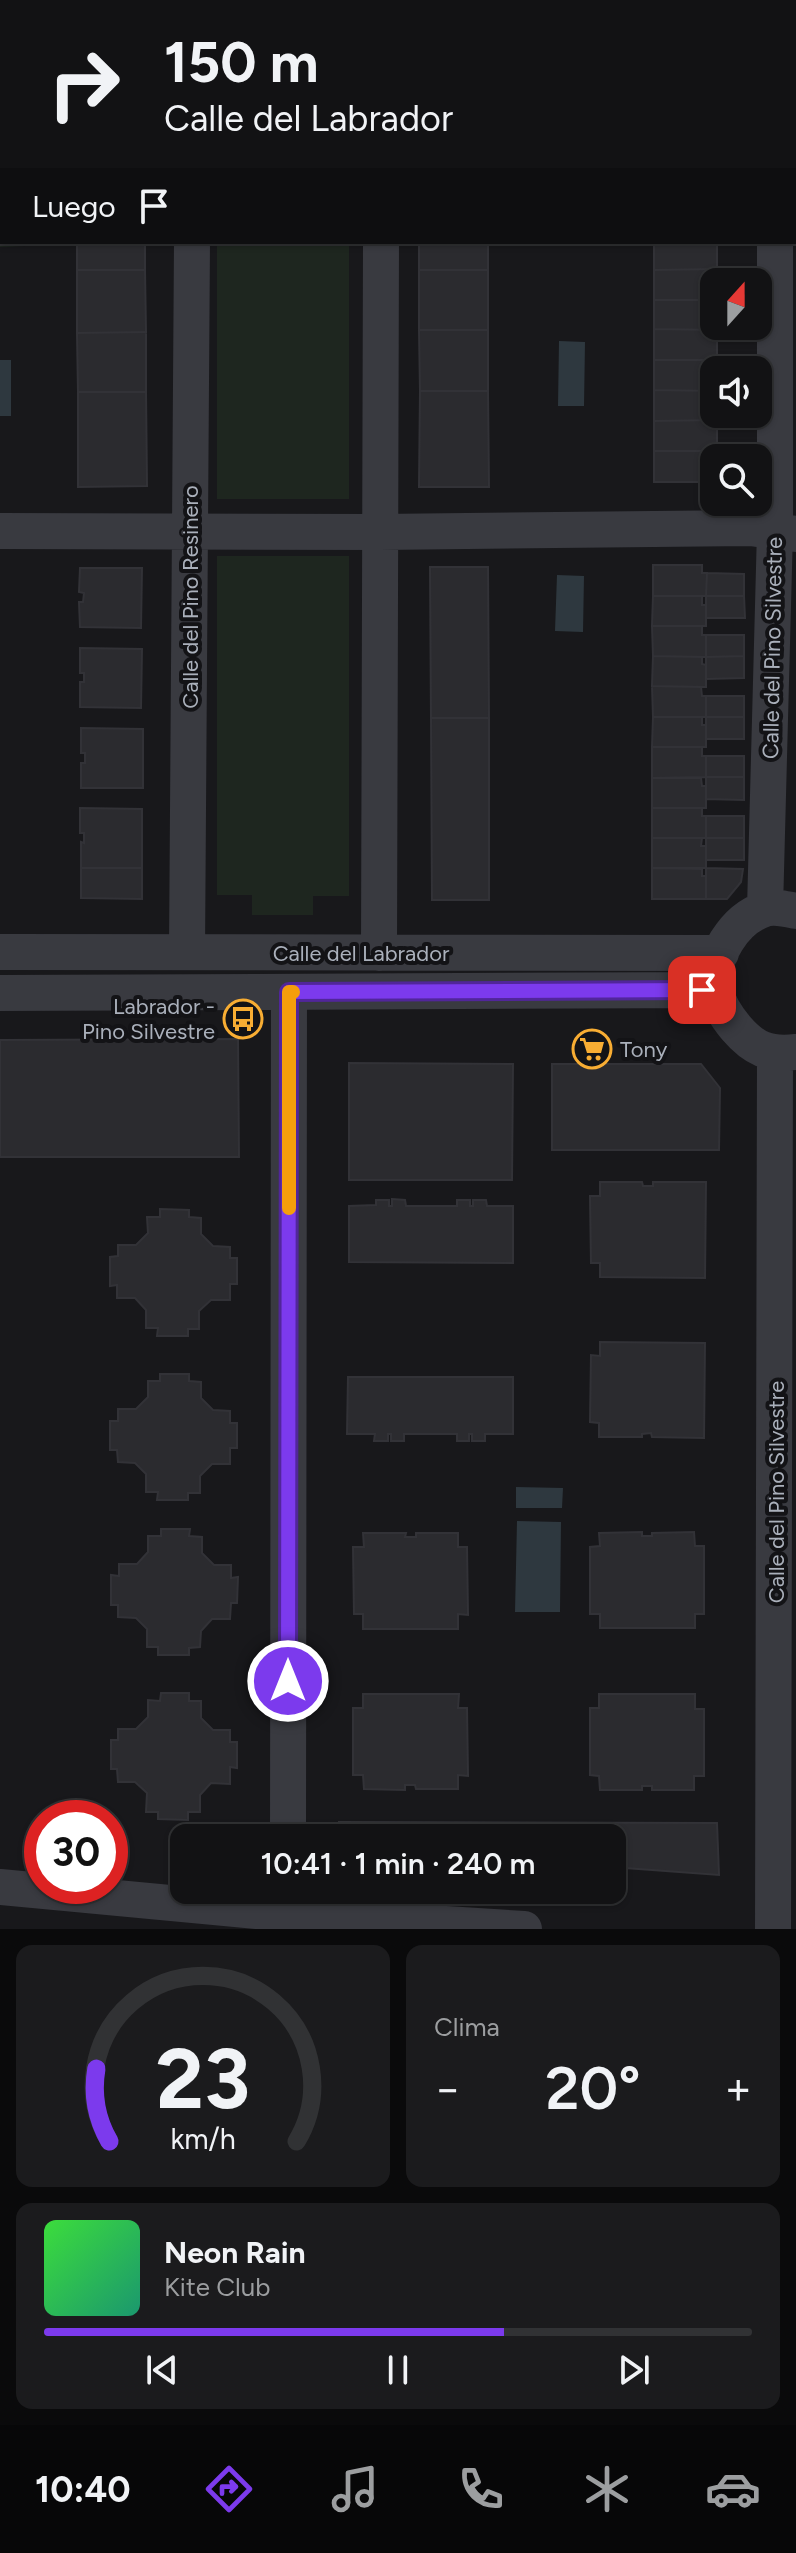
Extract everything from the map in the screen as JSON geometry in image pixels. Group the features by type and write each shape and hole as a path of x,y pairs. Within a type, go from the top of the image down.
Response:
{"street":[{"name":"Calle del Pino Resinero","path":"187,952 192,244"},
{"path":"379,953 381,244"},
{"name":"Calle del Pino Silvestre","path":"775,244 785,532 780,910"},
{"path":"0,531 380,532 750,528 785,532"},
{"path":"780,910 739,926 721,953 715,971 715,990 722,1011 750,1043 786,1053"},
{"name":"Calle del Labrador","path":"0,952 721,953"},
{"name":"Calle del Labrador","path":"0,993 715,990"},
{"path":"288,1824 289,992"},
{"name":"Calle del Pino Silvestre","path":"773,1929 786,1413 786,1053"},
{"path":"0,1887 170,1896"},
{"path":"305,1904 524,1929"}],"shaded area":[{"path":"0,244 25,244 25,246 0,247"},
{"path":"217,244 349,244 349,499 217,499"},
{"path":"559,341 585,342 584,406 558,406"},
{"path":"0,360 11,360 11,416 0,416"},
{"path":"217,556 349,556 349,896 313,896 313,915 252,915 252,895 217,895"},
{"path":"557,575 584,576 583,632 555,631"},
{"path":"516,1487 563,1488 562,1508 516,1508"},
{"path":"517,1521 561,1522 560,1612 515,1612"}],"building":[{"path":"77,244 145,244 145,270 77,270"},
{"path":"419,244 488,244 488,270 419,270"},
{"path":"654,244 717,244 717,268 654,270"},
{"path":"700,269 700,300 654,300 654,270"},
{"path":"77,270 145,270 146,332 77,333"},
{"path":"419,270 488,270 488,330 419,330"},
{"path":"654,300 700,300 700,330 654,329"},
{"path":"654,329 700,330 700,340 717,340 717,356 700,356 700,360 654,360"},
{"path":"419,330 488,330 488,391 420,391"},
{"path":"146,332 146,392 78,392 77,333"},
{"path":"654,360 700,360 700,391 654,390"},
{"path":"654,390 700,391 700,420 654,421"},
{"path":"420,391 488,391 489,487 419,487"},
{"path":"78,392 146,392 147,486 78,487"},
{"path":"700,420 700,428 717,428 717,444 700,444 700,451 654,451 654,421"},
{"path":"654,451 700,451 700,482 654,482"},
{"path":"653,565 702,565 702,573 707,573 706,596 653,596"},
{"path":"430,567 488,567 489,718 431,718"},
{"path":"80,568 142,568 141,628 80,627 79,602 83,602 84,593 79,592"},
{"path":"707,573 744,574 744,596 706,596"},
{"path":"653,596 702,596 702,605 706,605 706,626 652,626"},
{"path":"706,596 744,596 745,618 706,618"},
{"path":"652,626 702,626 702,635 706,635 706,657 653,656"},
{"path":"706,635 744,635 744,656 706,657"},
{"path":"80,648 142,649 141,708 80,707 80,682 84,682 84,673 80,673"},
{"path":"653,656 702,657 702,664 706,665 706,687 652,686"},
{"path":"744,656 744,678 706,679 706,657"},
{"path":"652,686 701,687 702,696 706,696 706,717 653,717"},
{"path":"706,696 744,696 744,717 706,717"},
{"path":"653,717 702,717 702,725 706,725 706,747 652,747"},
{"path":"706,717 744,717 744,739 706,739"},
{"path":"431,718 489,718 489,900 432,900"},
{"path":"81,728 143,729 143,788 81,788 81,763 85,763 85,753 81,753"},
{"path":"652,747 702,747 702,756 706,756 706,777 652,778"},
{"path":"706,756 744,756 744,777 706,777"},
{"path":"706,777 744,777 744,800 706,799"},
{"path":"652,778 701,778 702,786 706,786 706,808 652,808"},
{"path":"80,808 142,809 142,868 81,868 84,833 80,833"},
{"path":"652,808 702,808 702,816 706,816 706,838 652,838"},
{"path":"706,816 744,816 744,838 706,838"},
{"path":"652,838 702,838 701,846 706,846 706,868 652,868"},
{"path":"706,838 744,838 744,860 706,860"},
{"path":"81,868 142,868 142,899 81,898"},
{"path":"652,868 702,869 702,876 706,876 706,899 652,899"},
{"path":"706,868 743,869 741,882 727,899 706,899"},
{"path":"238,1039 239,1157 0,1157 0,1040"},
{"path":"349,1063 513,1064 512,1180 349,1180"},
{"path":"552,1064 701,1064 720,1088 719,1150 552,1150"},
{"path":"600,1182 642,1182 643,1186 653,1186 653,1182 706,1182 705,1278 600,1277 600,1263 591,1263 590,1196 600,1196"},
{"path":"392,1199 405,1200 406,1206 457,1206 457,1200 470,1200 470,1206 473,1206 473,1200 486,1200 487,1206 513,1206 513,1263 349,1262 349,1206 376,1205 376,1200 389,1200 389,1206 392,1206"},
{"path":"160,1209 189,1210 189,1217 201,1218 201,1234 213,1246 230,1247 230,1258 237,1258 237,1284 230,1284 230,1300 211,1300 199,1311 199,1329 188,1329 188,1336 157,1336 158,1328 146,1328 146,1310 135,1298 117,1298 117,1285 110,1286 110,1257 118,1256 118,1245 136,1245 148,1233 147,1217 160,1217"},
{"path":"600,1342 705,1343 704,1438 652,1437 651,1433 642,1434 642,1437 599,1437 599,1423 590,1422 591,1355 600,1356"},
{"path":"160,1374 189,1374 189,1381 201,1382 201,1398 213,1410 230,1411 230,1423 237,1423 237,1448 230,1448 230,1464 212,1464 200,1476 200,1493 188,1493 188,1500 157,1500 158,1492 146,1492 146,1474 135,1463 118,1462 117,1450 110,1450 110,1421 118,1421 118,1409 136,1409 148,1397 148,1381 160,1381"},
{"path":"348,1377 513,1377 513,1434 485,1434 485,1441 472,1441 472,1434 469,1434 469,1441 457,1441 457,1434 404,1434 404,1441 391,1441 391,1434 388,1434 388,1441 374,1441 375,1434 347,1434"},
{"path":"161,1529 190,1529 189,1536 202,1537 202,1553 214,1565 231,1565 231,1578 238,1577 237,1603 231,1603 230,1619 212,1619 201,1631 200,1647 189,1648 189,1655 158,1655 158,1647 147,1647 147,1629 136,1618 118,1617 118,1605 111,1605 111,1575 119,1576 119,1564 137,1564 148,1552 148,1536 161,1536"},
{"path":"642,1532 642,1536 652,1536 652,1533 694,1532 695,1546 704,1546 704,1614 695,1614 695,1628 600,1628 600,1614 590,1614 590,1547 600,1546 599,1533"},
{"path":"363,1533 406,1533 405,1537 416,1537 416,1533 458,1533 458,1547 467,1547 468,1615 458,1614 458,1629 363,1629 363,1614 354,1614 353,1547 364,1547"},
{"path":"161,1693 189,1693 189,1701 201,1701 201,1718 213,1730 230,1730 230,1742 237,1742 237,1768 230,1767 230,1784 211,1783 200,1795 200,1812 188,1812 188,1820 158,1819 158,1812 146,1812 147,1793 135,1782 118,1782 117,1769 111,1769 111,1740 118,1740 118,1729 136,1729 148,1717 148,1700 160,1701"},
{"path":"363,1694 459,1694 458,1708 467,1708 468,1776 458,1775 458,1789 416,1789 415,1785 405,1785 405,1790 364,1789 363,1775 353,1775 353,1708 363,1708"},
{"path":"599,1694 695,1694 695,1709 704,1709 704,1776 694,1776 694,1790 652,1790 652,1786 642,1786 642,1790 600,1790 599,1776 590,1775 590,1708 599,1708"},
{"path":"717,1823 719,1875 626,1868 626,1824 339,1824"}],"slow traffic":[{"path":"289,1208 289,992 293,992"}],"place":[{"name":"Labrador - Pino Silvestre","path":"243,1019"},
{"name":"Tony","path":"592,1049"}],"route":[{"path":"288,1681 289,992 702,990"}]}
